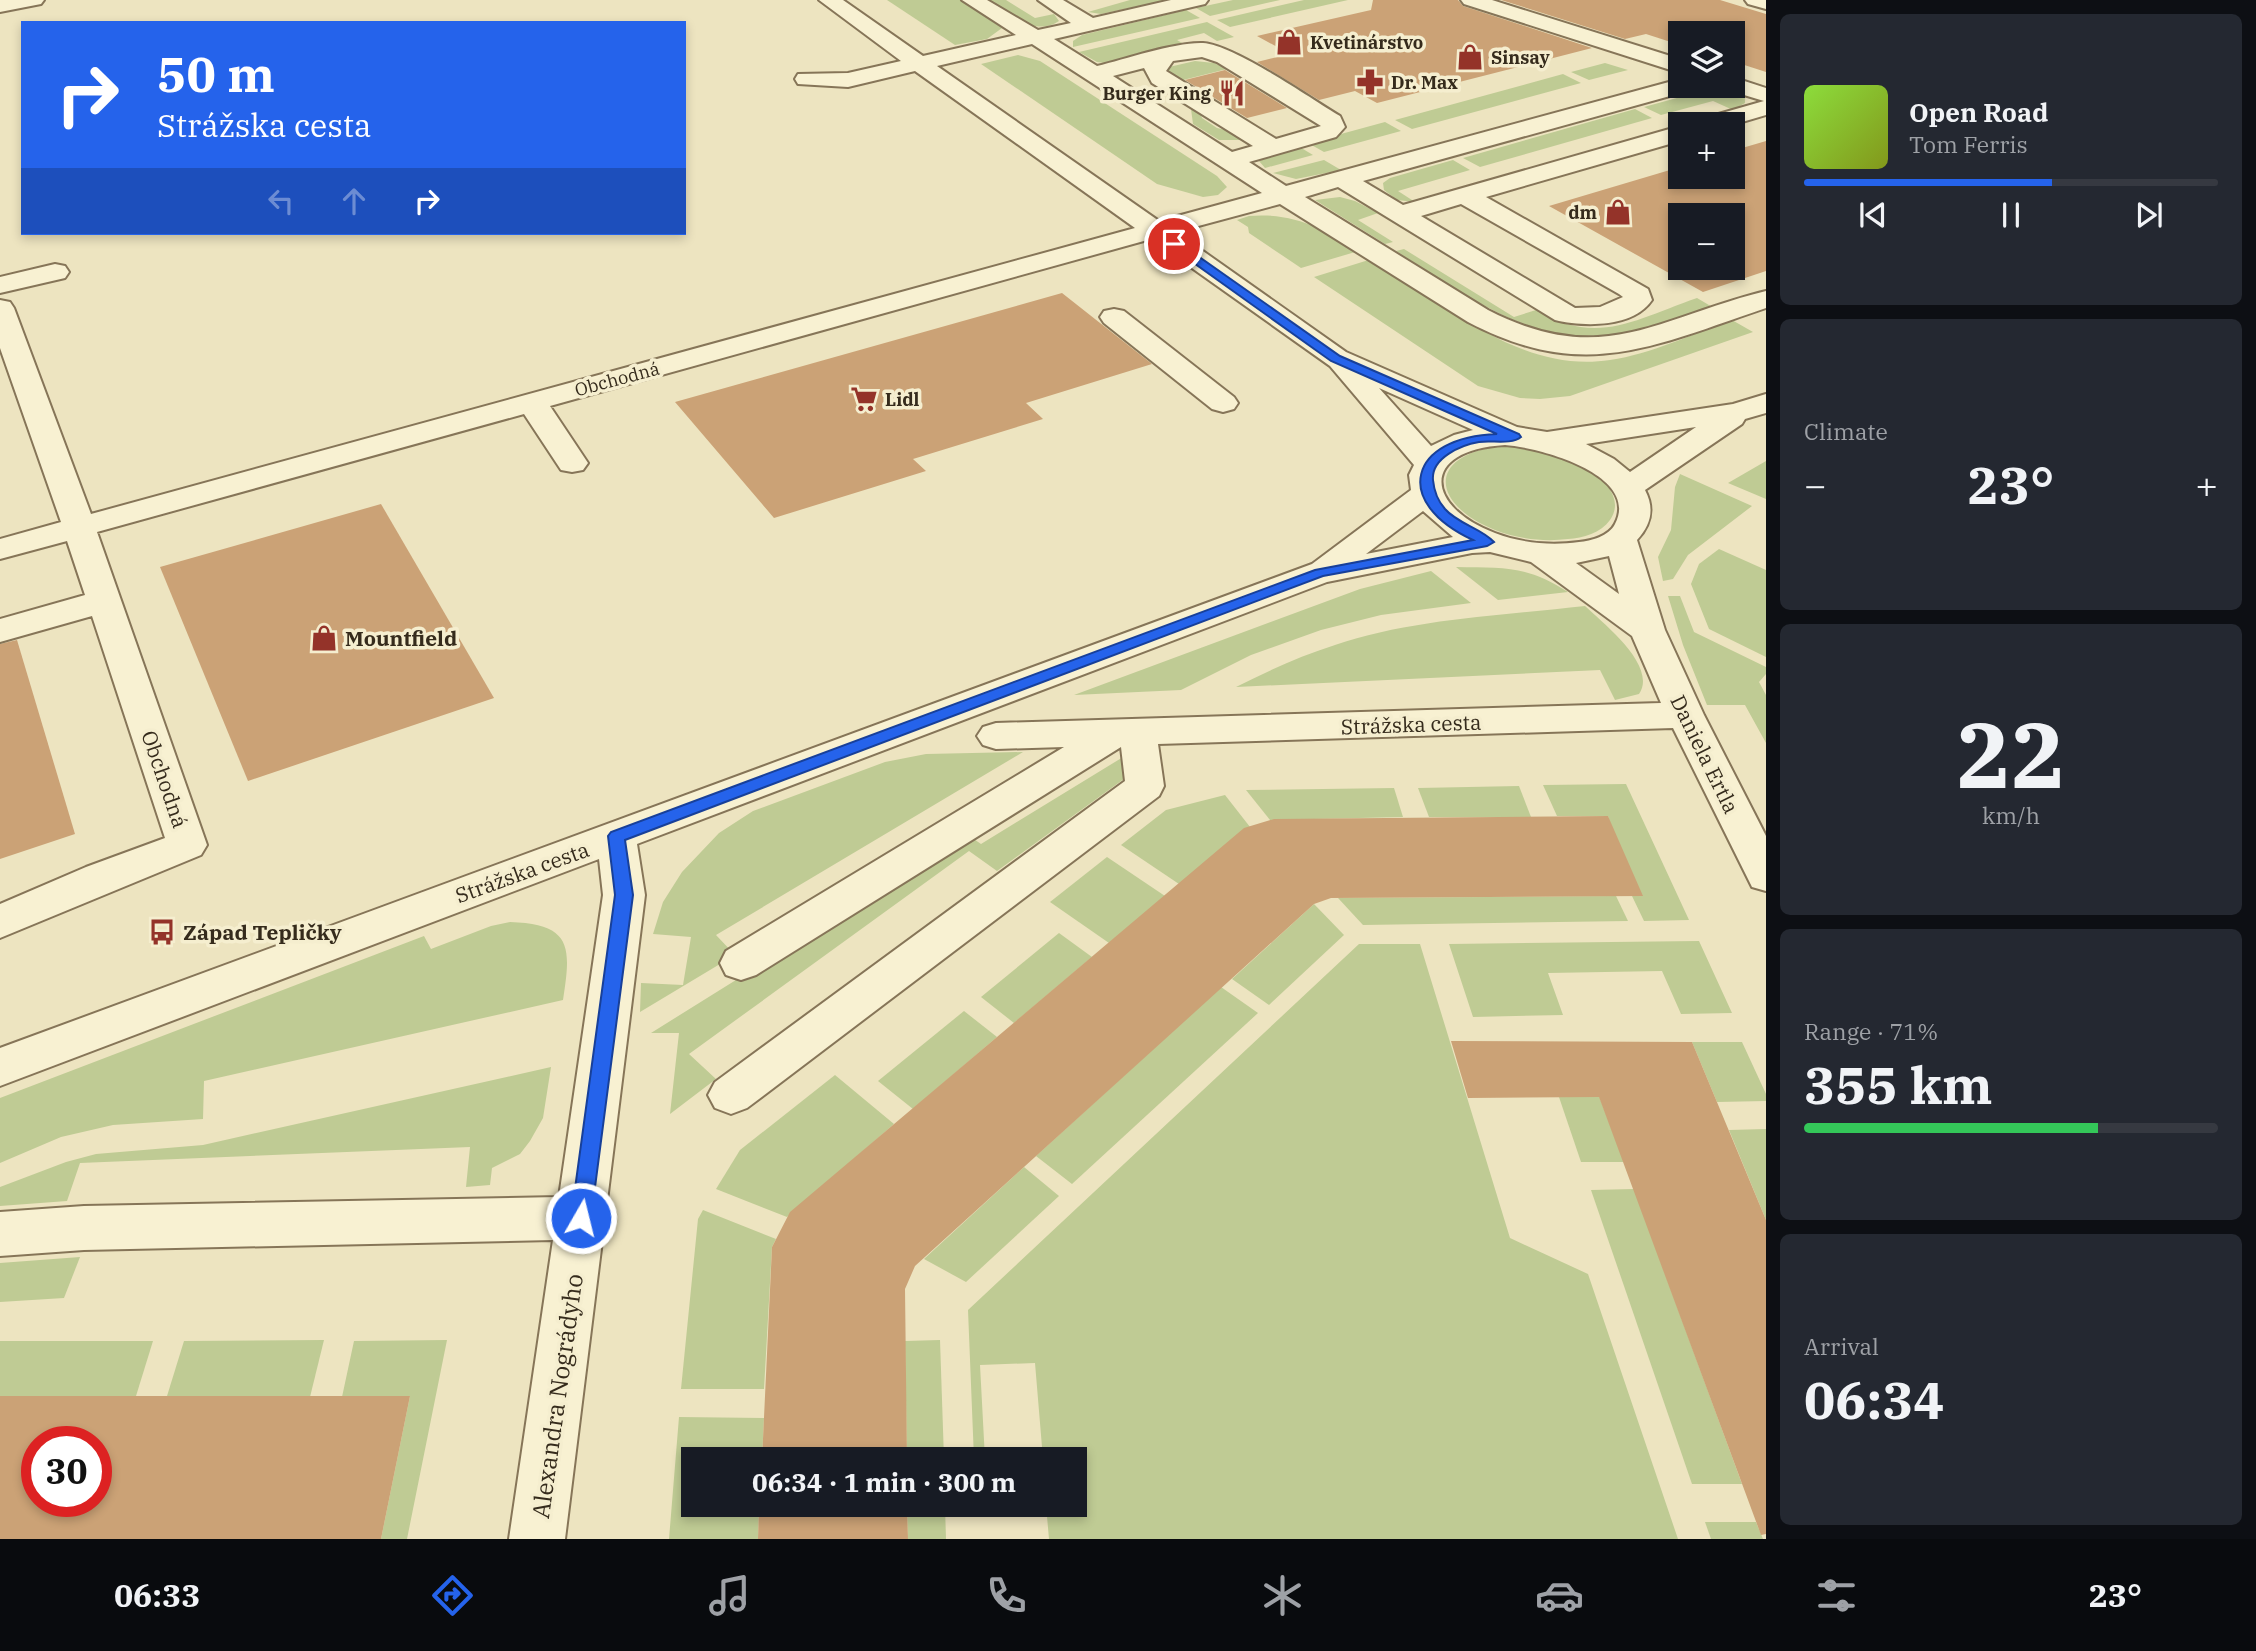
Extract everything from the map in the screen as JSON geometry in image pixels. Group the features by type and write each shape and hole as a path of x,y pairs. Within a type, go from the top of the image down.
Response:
{"street":[{"path":"0,6 34,0"},
{"path":"830,0 1336,358 1530,439"},
{"path":"972,0 1478,316 1505,330 1571,346 1602,347 1639,341 1766,299"},
{"path":"806,79 848,80 1033,38 1089,14 1198,0"},
{"path":"1471,0 1668,62"},
{"path":"1755,0 1766,3"},
{"path":"1055,4 1089,14"},
{"path":"1093,74 1194,50 1216,53 1332,121 1333,127 1328,132 1229,160"},
{"path":"1165,57 1155,66 1155,72 1160,78 1273,148"},
{"path":"1745,88 1766,95"},
{"name":"Obchodná","path":"0,549 1668,89"},
{"path":"1745,114 1766,108"},
{"path":"1399,214 1668,136"},
{"path":"1342,179 1571,316 1596,317 1638,300 1638,295 1629,288 1464,195"},
{"path":"0,285 55,272"},
{"name":"Obchodná","path":"0,308 79,527 187,845 100,878 0,922"},
{"path":"1114,317 1223,403"},
{"path":"1336,358 1429,478"},
{"path":"532,402 572,463"},
{"name":"Strážska cesta","path":"1320,573 1429,478 1441,452 1458,444 1478,438 1530,439 1752,407"},
{"name":"Strážska cesta","path":"1530,439 1587,456 1611,471 1627,488 1752,407"},
{"name":"Strážska cesta","path":"1429,478 1435,506 1448,520 1487,542 1541,554 1587,552 1620,538"},
{"path":"1620,538 1628,531 1635,515 1632,497 1627,488"},
{"name":"Daniela Ertla","path":"1620,538 1647,630 1685,715 1766,876"},
{"name":"Strážska cesta","path":"0,1067 1320,573 1487,542"},
{"path":"1541,554 1647,630"},
{"path":"0,631 104,601"},
{"name":"Strážska cesta","path":"996,736 1685,715"},
{"path":"731,1095 1145,786 1126,733 741,963"},
{"name":"Alexandra Nográdyho","path":"537,1539 624,895 617,836"},
{"path":"0,1234 84,1228 581,1218"}],"green space":[{"path":"887,0 960,0 1002,28 987,39 955,45"},
{"path":"984,0 1006,0 1035,18 1054,14 1059,21 1040,27 1031,25"},
{"path":"1130,0 1167,0 1101,14 1088,12"},
{"path":"1233,0 1280,0 1210,16 1196,8"},
{"path":"1304,0 1348,0 1230,27 1217,20"},
{"path":"1186,10 1200,18 1073,47 1073,41 1082,35"},
{"path":"1207,22 1234,37 1217,41 1204,33 1177,40 1189,47 1112,64 1097,62 1079,52"},
{"path":"1018,55 1040,61 1217,176 1227,187 1218,195 1203,197 1157,184 981,64"},
{"path":"1195,61 1214,63 1227,69 1175,82 1165,72 1169,67"},
{"path":"1605,63 1628,70 1589,80 1571,72"},
{"path":"1563,74 1581,83 1412,129 1395,120"},
{"path":"1677,98 1745,98 1745,103 1733,110 1713,101 1661,115 1644,107"},
{"path":"1199,107 1202,118 1217,128 1239,133 1242,140 1219,140 1193,124 1191,109"},
{"path":"1635,109 1652,118 1480,167 1463,158"},
{"path":"1385,122 1401,131 1324,152 1308,143"},
{"path":"1298,146 1313,155 1265,168 1259,161"},
{"path":"1324,160 1341,170 1296,179 1273,173"},
{"path":"1453,160 1470,170 1398,191 1415,202 1397,200 1384,190 1383,183 1390,178"},
{"path":"1340,197 1355,201 1378,213 1358,220 1393,242 1385,244 1315,200"},
{"path":"1265,215 1295,220 1322,229 1362,250 1301,268 1249,233 1248,227 1237,220"},
{"path":"1404,249 1514,317 1536,310 1578,327 1598,328 1635,321 1697,298 1714,308 1627,335 1595,338 1564,336 1534,328 1476,301 1396,251"},
{"path":"1375,258 1485,332 1514,346 1545,356 1577,362 1610,360 1656,348 1732,320 1753,332 1570,396 1520,398 1478,386 1314,277"},
{"path":"1500,446 1524,447 1563,455 1593,472 1610,489 1614,499 1615,509 1610,520 1602,528 1586,536 1550,540 1513,536 1474,520 1459,508 1449,495 1446,482 1449,470 1459,460 1476,451"},
{"path":"1766,461 1766,499 1728,483"},
{"path":"1680,474 1752,506 1688,555 1673,579 1663,581 1658,557 1671,530 1675,487"},
{"path":"1719,549 1766,570 1766,657 1709,629 1691,584 1699,564"},
{"path":"1456,567 1501,568 1527,572 1568,592 1498,600"},
{"path":"1431,571 1471,603 1381,615 1321,630 1251,655 1181,690 1074,695 1360,589"},
{"path":"1668,596 1680,596 1694,632 1766,667 1766,674 1759,682 1766,695 1766,743 1745,705 1707,705 1683,645"},
{"path":"1585,606 1615,634 1635,659 1643,683 1639,694 1615,700 1600,670 1236,687 1322,649 1364,636 1458,619"},
{"path":"1023,752 716,935 735,955 640,1012 641,983 683,985 691,937 653,934 663,902 682,872 719,833 753,811 885,762 926,754"},
{"path":"1128,754 1128,776 997,871 969,851 689,1054 716,1079 670,1114 679,1033 651,1033 968,835 981,844"},
{"path":"1626,784 1689,920 1644,921 1632,896 1608,816 1557,816 1543,785"},
{"path":"1519,786 1531,817 1429,817 1418,788"},
{"path":"1394,788 1403,817 1270,820 1246,790"},
{"path":"1225,795 1250,827 1179,884 1121,845 1166,810"},
{"path":"1107,857 1165,896 1109,943 1050,902"},
{"path":"1616,896 1628,921 1363,925 1338,898"},
{"path":"1314,904 1344,935 1269,1005 1232,979"},
{"path":"510,922 546,928 557,934 563,942 567,966 563,1000 204,1081 203,1119 113,1125 61,1137 0,1163 0,1098 424,936 431,949 491,926"},
{"path":"1059,933 1092,957 1014,1023 981,997"},
{"path":"1699,941 1732,1013 1681,1014 1662,971 1548,973 1563,1015 1473,1017 1449,944"},
{"path":"1359,944 1420,944 1510,1238 1588,1274 1678,1539 1049,1539 1047,1517 1087,1517 1087,1447 1042,1447 1035,1363 980,1365 984,1447 974,1447 968,1310"},
{"path":"1221,987 1258,1013 1072,1184 1036,1156"},
{"path":"964,1011 997,1037 913,1109 878,1081"},
{"path":"1692,1042 1742,1042 1766,1094 1766,1101 1717,1102"},
{"path":"1579,1043 1624,1162 1581,1162 1541,1044"},
{"path":"551,1067 543,1118 520,1154 492,1168 490,1185 466,1187 470,1147 80,1163 67,1201 0,1206 0,1187 66,1162 96,1154 203,1145"},
{"path":"835,1075 894,1124 787,1217 716,1189 740,1150"},
{"path":"1766,1129 1766,1220 1729,1130"},
{"path":"1024,1167 1059,1196 966,1282 924,1259"},
{"path":"1634,1189 1742,1484 1692,1484 1591,1190"},
{"path":"703,1210 776,1239 772,1247 764,1389 681,1389 698,1219"},
{"path":"80,1257 64,1298 0,1302 0,1263"},
{"path":"324,1340 310,1397 167,1396 184,1341"},
{"path":"447,1340 407,1539 381,1539 410,1396 342,1397 354,1341"},
{"path":"940,1340 944,1447 907,1447 905,1341"},
{"path":"0,1341 153,1341 136,1396 0,1396"},
{"path":"679,1417 764,1418 763,1447 681,1447 681,1517 759,1517 758,1539 669,1539"},
{"path":"907,1517 945,1517 946,1539 908,1539"},
{"path":"1705,1522 1756,1522 1763,1539 1711,1539"}],"building":[{"path":"1373,0 1458,0 1463,6 1592,48 1377,103 1355,91 1319,100 1257,62 1290,54 1257,36 1371,10"},
{"path":"1501,0 1720,0 1766,14 1766,72 1745,65 1745,21 1668,21 1668,41 1646,34 1625,39"},
{"path":"1225,70 1287,108 1247,118 1185,80"},
{"path":"1766,141 1766,271 1745,278 1745,203 1668,203 1668,272 1549,206 1668,171 1668,189 1745,189 1745,147"},
{"path":"1682,280 1739,280 1703,292"},
{"name":"Lidl","path":"1062,293 1152,364 1026,403 1043,419 913,459 926,471 774,518 675,402"},
{"name":"Mountfield","path":"381,504 494,698 248,781 160,567"},
{"path":"17,640 75,834 0,859 0,644"},
{"path":"1608,816 1643,896 1331,898 1314,904 915,1266 905,1289 907,1447 763,1447 772,1247 790,1212 1244,828 1274,819"},
{"path":"1451,1041 1692,1042 1766,1220 1766,1534 1761,1535 1599,1097 1468,1098"},
{"path":"0,1396 410,1396 381,1539 0,1539"},
{"path":"759,1517 907,1517 908,1539 758,1539"}],"place":[{"name":"Kvetinárstvo","path":"1289,42"},
{"name":"Sinsay","path":"1470,57"},
{"name":"Dr. Max","path":"1370,82"},
{"name":"Burger King","path":"1232,93"},
{"name":"dm","path":"1618,212"},
{"name":"Lidl","path":"864,399"},
{"name":"Mountfield","path":"324,638"},
{"name":"Západ Tepličky","path":"162,932"}],"route":[{"path":"581,1218 624,895 617,836 1320,573 1487,542 1465,531 1441,513 1427,493 1426,473 1435,458 1448,448 1478,438 1515,437 1336,358 1174,244"}]}
